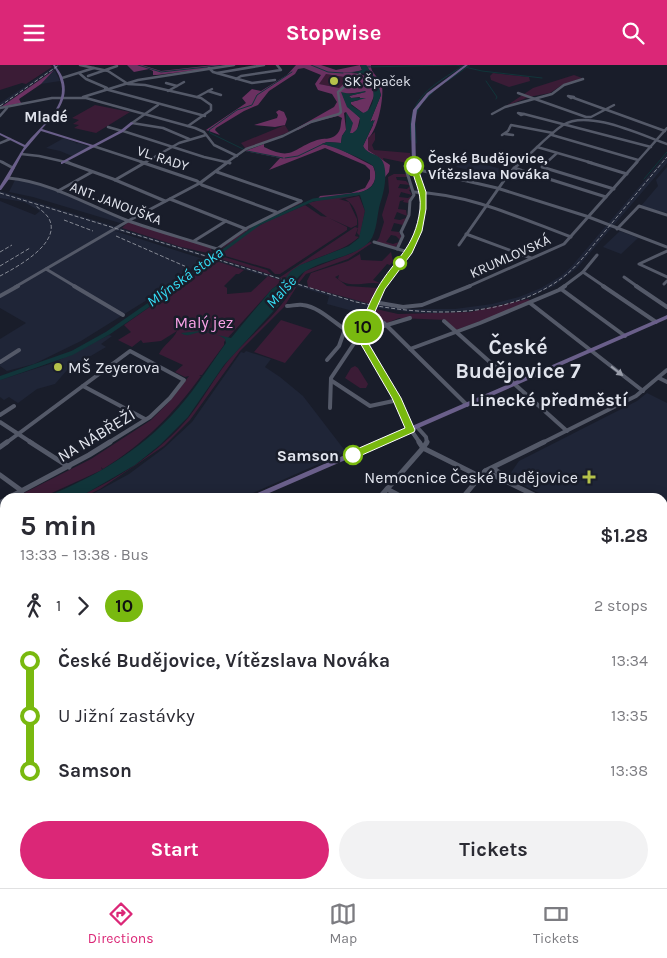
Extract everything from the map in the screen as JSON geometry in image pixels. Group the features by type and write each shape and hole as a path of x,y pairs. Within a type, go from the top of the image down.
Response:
{"street":[{"path":"0,189 7,180 25,146 41,130 64,98 62,78 54,65"},
{"path":"80,65 104,70 127,83 197,97 206,100 212,105 211,110 205,116 188,126"},
{"path":"0,116 3,108 44,99 82,97 103,89 151,77 234,65"},
{"path":"217,73 264,65"},
{"path":"236,79 241,76 281,70 277,65"},
{"path":"88,76 116,66"},
{"path":"465,66 432,90 417,106 413,125 415,169 423,192 423,209 418,231 408,253 383,285 361,332 361,337 398,400 411,430 423,447 479,476"},
{"path":"62,78 96,68"},
{"path":"209,68 212,72 252,83 275,80"},
{"path":"79,73 86,79 107,88"},
{"path":"0,296 128,221 200,183 230,163 245,150 283,136 311,122 339,114 341,112 341,104 338,91 360,74"},
{"path":"492,114 505,107 552,93 560,87 583,79"},
{"path":"168,91 184,82"},
{"path":"166,83 177,85"},
{"path":"103,89 205,116"},
{"path":"197,97 212,89"},
{"path":"208,91 221,95"},
{"path":"518,93 667,144"},
{"path":"82,97 200,130 214,145 237,156"},
{"path":"574,98 666,130"},
{"path":"62,163 122,131 158,105"},
{"path":"592,118 614,105"},
{"path":"524,114 651,147"},
{"path":"459,245 497,188 514,169 563,125 586,117"},
{"path":"132,123 163,128 188,139"},
{"path":"506,124 553,134 638,160"},
{"path":"511,125 503,135 513,135"},
{"path":"108,127 230,163"},
{"name":"VL. RADY","path":"41,130 144,163 276,212"},
{"name":"KRUMLOVSKÁ","path":"374,302 403,307 422,305 447,296 564,244 666,130"},
{"path":"0,134 25,146"},
{"path":"115,180 188,139 206,135"},
{"path":"0,143 10,139"},
{"path":"537,147 627,174"},
{"path":"556,153 542,167 614,189"},
{"path":"21,155 62,163 92,172 165,201"},
{"path":"0,161 13,168"},
{"path":"396,249 403,236 401,232 408,220 410,201 414,195 409,181 410,177 405,167"},
{"path":"415,169 497,188 588,217 667,247"},
{"path":"514,169 606,197"},
{"path":"58,191 92,172"},
{"path":"170,199 246,229 276,212 301,201 217,172"},
{"name":"ANT. JANOUŠKA","path":"0,182 20,178 58,191 128,221 217,249 246,229"},
{"path":"414,192 430,192 484,207 571,237"},
{"path":"616,228 639,206 667,215"},
{"path":"194,241 226,221"},
{"path":"466,235 531,259"},
{"path":"374,242 408,253"},
{"path":"667,251 639,265 667,277"},
{"path":"410,349 530,303 561,289 583,272 597,257"},
{"path":"46,269 123,315"},
{"path":"583,272 656,322"},
{"path":"624,277 667,307"},
{"path":"561,289 625,336"},
{"path":"530,303 643,391"},
{"path":"287,306 305,305 335,323 344,332 361,337"},
{"path":"369,315 386,324 467,405"},
{"path":"367,331 410,317"},
{"path":"266,493 667,317"},
{"path":"444,321 489,358 567,431"},
{"path":"327,361 339,346 344,332"},
{"path":"325,385 355,342 361,337"},
{"path":"0,363 18,350"},
{"name":"NA NÁBŘEŽÍ","path":"18,493 90,455 150,417 159,410 184,380 130,351 83,385"},
{"path":"466,493 485,471 634,397 667,371"},
{"path":"658,378 667,382"},
{"path":"331,379 372,407 398,400"},
{"path":"330,408 331,379"},
{"path":"0,447 83,385 145,419"},
{"path":"0,415 14,406"},
{"path":"384,493 427,443 426,437 403,411"},
{"path":"0,422 69,467"},
{"path":"493,468 522,489"},
{"path":"485,471 530,493"},
{"path":"0,475 22,491"},
{"path":"387,489 394,493"}],"shaded area":[{"path":"57,65 61,65 53,71 55,71 60,81 41,84 50,72 0,107 0,103"},
{"path":"127,65 142,65 161,71 214,65 237,65 153,75 153,71 149,69 134,72"},
{"path":"296,65 321,65 336,70 360,65 362,70 351,73 361,74 371,81 374,96 367,113 363,113 351,104 351,102 359,100 360,97 351,98 349,96 365,92 343,94 347,104 360,118 357,130 350,133 346,112 344,113 346,130 342,136 341,143 327,142 322,144 336,147 373,166 375,176 373,184 366,190 347,196 317,200 320,196 351,193 365,188 370,179 370,170 365,165 325,148 269,170 280,158 245,151 264,144 264,147 274,151 287,153 317,140 332,138 338,133 342,118 338,116 313,122 298,130 297,128 334,107 337,102 332,94 318,90 315,84 321,75 304,68 298,69 295,74 269,91 258,105 216,128 215,130 220,135 206,130 246,103 242,98 252,89 261,91 287,75","holes":["326,74 350,78 339,88 319,84"]},
{"path":"366,65 371,65 382,86 382,98 379,113 375,128 368,138 368,150 390,165 389,172 385,177 378,159 363,146 373,125 373,120 370,122 381,95 374,77"},
{"path":"54,70 41,84 19,99 21,103 1,107"},
{"path":"279,110 284,112 287,119 285,125 275,127 254,125 277,118 276,112"},
{"path":"64,138 77,143 75,144 79,143 90,147 72,156 46,148"},
{"path":"667,154 667,163 577,268 554,286 522,300 467,312 426,314 368,307 364,314 327,304 329,296 112,230 203,259 171,285 81,341 34,364 7,371 0,366 0,339 26,323 0,308 0,201 35,215 40,211 24,202 0,198 0,191 346,298 405,309 455,309 492,304 519,297 541,288 561,276 572,266"},
{"path":"464,158 508,171 502,178 456,167"},
{"path":"667,167 667,213 641,206 658,186 656,180"},
{"path":"16,178 58,191 126,220 120,223 33,197 9,192"},
{"path":"620,231 638,238 621,254 603,247"},
{"name":"MŠ Zeyerova","path":"109,335 112,336 101,344 106,347 67,370 55,384 37,389 18,403 9,397 4,400 0,397 0,380 53,363"},
{"name":"Samson","path":"246,351 271,359 265,367 303,396 346,452 253,493 94,493 129,474 164,448 192,422 241,352 244,353"},
{"name":"Nemocnice České Budějovice","path":"647,393 667,403 667,493 539,493 511,479 510,474 519,461 637,401"}],"green space":[{"path":"0,65 50,65 52,67 26,84 22,83 0,90"},
{"path":"493,73 529,77 530,81 509,87 491,80 490,76"},
{"name":"SK Špaček","path":"326,74 351,78 339,88 318,84"},
{"path":"574,75 582,78 562,85 550,93 529,97 506,106 533,88"},
{"path":"95,105 130,112 96,133 74,128 79,125 73,124 79,120 72,118"},
{"path":"285,125 289,132 246,149 241,143"},
{"path":"375,132 375,140 372,145 374,150 410,153 412,164 383,158 384,161 368,150 368,138"},
{"path":"394,174 407,174 409,177 396,177 397,180 406,181 410,185 400,184 398,188 407,189 410,186 411,189 409,190 412,195 401,192 399,197 408,198 412,196 408,203 403,202 404,200 400,201 398,209 406,210 407,216 397,212 394,219 406,218 403,225 394,223 391,231 399,232 400,240 396,236 391,235 386,242 393,244 399,242 395,248 376,242 384,222 382,215 389,192 388,177"},
{"path":"358,195 339,199 349,202 357,219 357,225 351,228 329,218 347,227 347,230 280,274 275,274 270,269 222,255 267,270 272,275 214,257 231,242 211,257 239,234 258,224 242,235 305,205 321,216 327,217 308,203 332,197"},
{"path":"359,196 365,211 360,236 357,233 358,224 355,209 345,199"},
{"path":"300,202 302,203 259,224"},
{"path":"128,222 211,248 212,254 181,247 122,228"},
{"path":"355,227 358,228 355,236 359,237 350,244 301,266 292,271 285,279 279,278"},
{"path":"370,242 372,243 348,259 306,274 298,284 296,283 305,271 352,253"},
{"path":"391,252 393,261 390,265 387,264 373,280 382,284 349,284 338,279 339,275 335,277 347,286 378,288 370,304 308,287 307,281 311,273 348,261 360,254 361,260 382,261"},
{"name":"Malý jez","path":"213,260 244,270 236,274 224,286 227,288 227,294 251,292 268,276 283,281 272,289 224,342 224,345 202,375 199,375 201,376 180,403 144,439 103,469 101,467 102,470 52,493 24,493 91,459 151,420 169,402 189,376 185,377 175,372 183,365 159,354 177,331 161,341 143,343 141,340 132,347 118,340 131,332 124,325"},
{"path":"294,285 297,286 284,307 240,351 190,420 164,446 100,489 92,493 87,493 138,463 178,429 195,409 227,362 274,313"},
{"path":"528,299 533,302 456,330 446,320 399,318 387,323 373,315 376,309 398,314 470,312"},
{"path":"281,320 312,330 285,363 254,352"},
{"path":"355,366 368,384 366,388 360,388 345,378 351,368"}],"water":[{"name":"Malše","path":"360,65 366,65 378,83 381,95 370,122 375,120 363,146 367,151 381,159 385,172 384,189 370,241 350,254 313,267 303,273 296,281 292,291 224,365 188,417 160,445 135,465 87,493 55,493 104,469 156,431 190,393 226,343 225,339 216,335 231,338 272,289 283,281 291,271 300,265 349,246 359,238 365,211 360,195 351,194 370,188 375,176 373,166 356,157 322,144 327,142 341,143 342,136 346,130 346,112 353,123 350,133 353,133 359,125 360,118 347,107 341,92 350,94 365,91 349,96 351,98 366,98 351,102 351,105 363,113 371,107 374,95 372,84 366,75 361,73 342,73 361,71"},
{"path":"200,331 204,332 188,335 181,333"}],"waterway":[{"path":"138,65 161,72 225,65"},
{"path":"311,65 328,72 343,73"},
{"path":"467,67 470,65"},
{"path":"366,67 462,66"},
{"path":"411,140 411,125 417,103 432,87 462,66"},
{"path":"462,66 467,67"},
{"path":"446,82 467,67"},
{"path":"467,67 542,78"},
{"path":"243,149 210,133 209,130 237,110 252,105 257,95 292,72"},
{"path":"486,81 497,97 496,99"},
{"path":"424,101 433,92"},
{"path":"416,114 421,104"},
{"path":"415,123 416,143"},
{"path":"285,158 298,156 323,144"},
{"path":"247,151 283,158"},
{"path":"644,179 667,152"},
{"name":"Mlýnská stoka","path":"174,287 259,224 313,200 357,194"},
{"name":"Mlýnská stoka","path":"0,378 72,353 108,333 176,286"}],"railway":[{"path":"0,106 59,65"},
{"path":"0,193 356,302 408,310 462,311 489,308 514,302 539,292 562,278 583,258 667,157"},
{"path":"0,276 27,260 44,244 50,235 51,226 48,217 36,206"},
{"path":"64,220 93,231"},
{"path":"116,236 189,268"},
{"path":"0,252 12,245"},
{"path":"0,266 30,248"}],"bus line":[{"name":"10","path":"353,455 411,430 397,398 363,341 361,332 381,289 408,253 418,231 424,203 423,192 414,166"}],"place":[{"name":"SK Špaček","path":"334,81"},
{"name":"České Budějovice, Vítězslava Nováka","path":"414,166"},
{"name":"MŠ Zeyerova","path":"58,367"},
{"name":"Samson","path":"353,455"},
{"name":"Nemocnice České Budějovice","path":"589,477"}],"district":[{"name":"Mladé","path":"46,117"},
{"name":"České Budějovice 7","path":"518,359"},
{"name":"Linecké předměstí","path":"549,400"}]}
